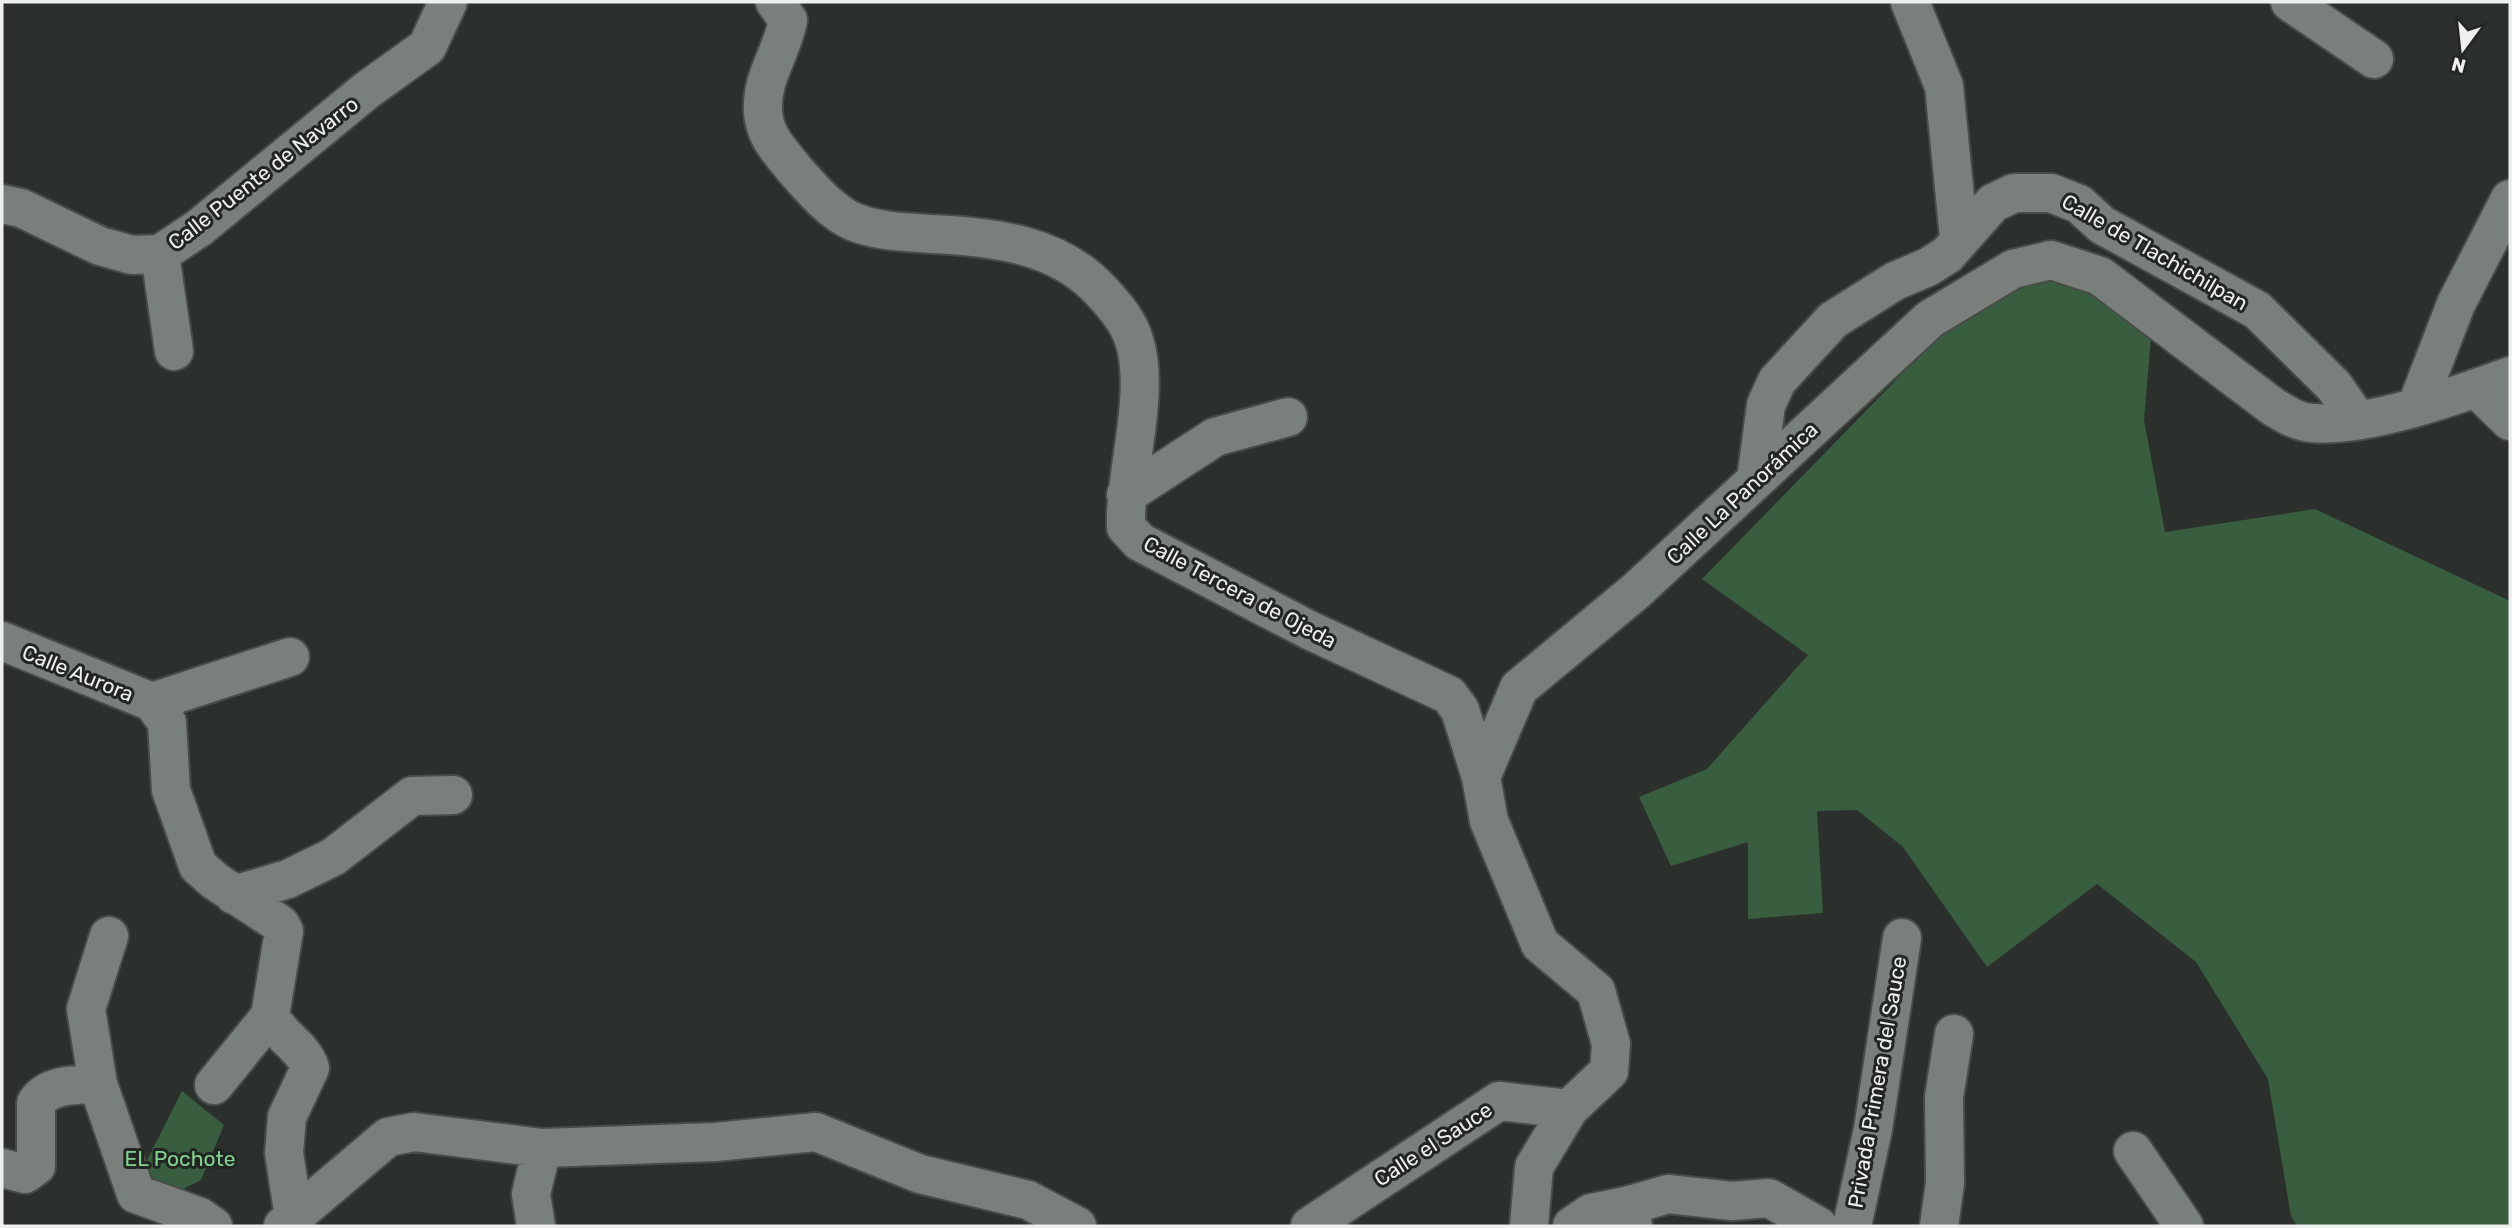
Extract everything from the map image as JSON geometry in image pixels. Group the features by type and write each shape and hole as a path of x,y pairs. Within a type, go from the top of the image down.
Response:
{"street":[{"name":"Calle Puente de Navarro","path":"2,204 21,208 100,246 132,255 160,254 199,228 367,90 427,47 448,2"},
{"name":"Calle Tercera de Ojeda","path":"775,2 788,20 783,41 766,75 763,111 770,140 830,206 852,221 882,231 981,237 1044,250 1092,280 1119,311 1134,340 1141,383 1126,495 1126,527 1140,542 1309,630 1449,695 1461,710 1481,777"},
{"path":"1910,2 1944,86 1959,238"},
{"path":"2298,4 2374,59"},
{"name":"Calle de Tlachichilpan","path":"1756,480 1766,405 1777,381 1833,320 1895,281 1928,267 1947,254 1993,203 2014,192 2051,192 2079,204 2102,225 2257,310 2334,386 2357,419"},
{"path":"2417,405 2456,304 2510,199"},
{"path":"160,254 174,351"},
{"name":"Calle La Panorámica","path":"1481,777 1519,688 1636,591 1930,319 2013,269 2051,260 2100,275 2290,417 2311,423 2357,419 2417,405 2493,382"},
{"path":"2493,382 2510,421"},
{"path":"1126,495 1215,438 1289,416"},
{"name":"Calle Aurora","path":"2,641 152,702 167,722 171,790 198,866 234,895 279,924 284,931 270,1016"},
{"path":"152,702 290,657"},
{"path":"1481,777 1489,821 1540,944 1596,992 1611,1044 1609,1071 1569,1109 1534,1167 1528,1226"},
{"path":"234,895 288,880 333,857 412,796 453,794"},
{"path":"109,936 86,1009 98,1084 136,1194 195,1222"},
{"name":"Privada Primera del Sauce","path":"1852,1226 1873,1129 1902,938"},
{"path":"214,1084 270,1016 275,1027 306,1055 310,1068 286,1117 284,1153 288,1221"},
{"path":"1940,1226 1945,1184 1944,1097 1954,1034"},
{"path":"2,1168 25,1174 36,1166 36,1102 40,1097 68,1085 98,1084"},
{"name":"Calle el Sauce","path":"1310,1226 1422,1149 1499,1101 1569,1109"},
{"path":"288,1221 388,1138 414,1132 542,1147 716,1142 816,1132 920,1174 1028,1200 1077,1226"},
{"path":"486,1140 534,1210"},
{"path":"534,1210 542,1147"},
{"path":"2133,1151 2184,1226"},
{"path":"1572,1226 1591,1213 1632,1216 1668,1194 1732,1201 1769,1198 1818,1226"}],"green space":[{"path":"2055,270 2152,326 2144,420 2165,532 2315,509 2510,601 2510,1226 2297,1226 2291,1216 2268,1079 2196,962 2097,884 1987,967 1903,847 1857,810 1817,811 1823,913 1748,919 1748,842 1671,866 1639,797 1707,769 1808,655 1702,579 1970,304"},
{"name":"EL Pochote","path":"182,1091 224,1125 201,1180 179,1191 139,1176"}]}
